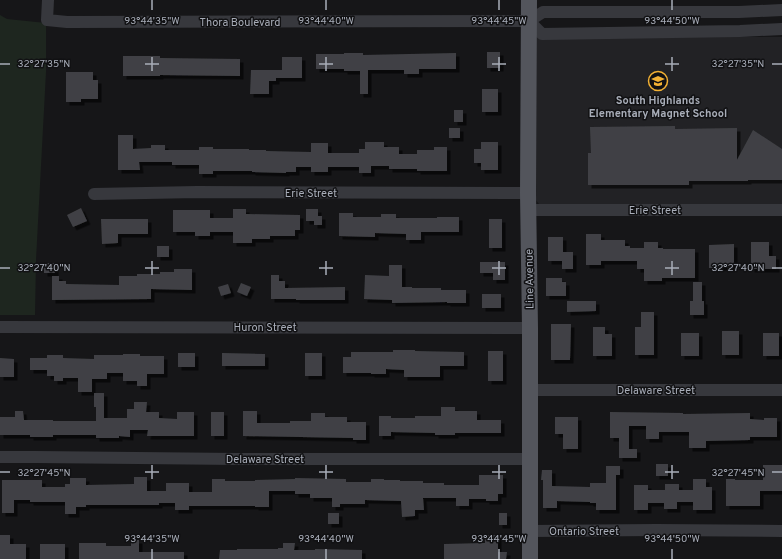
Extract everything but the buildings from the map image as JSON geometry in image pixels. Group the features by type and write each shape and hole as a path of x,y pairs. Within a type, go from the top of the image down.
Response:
{"main road":[{"name":"Line Avenue","path":"529,0 528,210 530,328 530,559"}],"street":[{"name":"Thora Boulevard","path":"48,0 47,20 67,22 530,21 543,12 739,6 782,10"},
{"path":"530,21 542,34 782,29"},
{"name":"Erie Street","path":"94,194 196,192 528,193"},
{"name":"Erie Street","path":"528,210 782,210"},
{"name":"Huron Street","path":"0,327 530,328"},
{"name":"Delaware Street","path":"529,390 782,390"},
{"name":"Delaware Street","path":"0,457 530,459"},
{"name":"Ontario Street","path":"530,531 782,531"}],"shaded area":[{"path":"0,15 7,19 46,23 46,72 36,260 35,315 0,315"},
{"name":"South Highlands Elementary Magnet School","path":"535,37 782,37 782,205 539,204 535,199"}],"place":[{"name":"South Highlands Elementary Magnet School","path":"658,81"}]}
